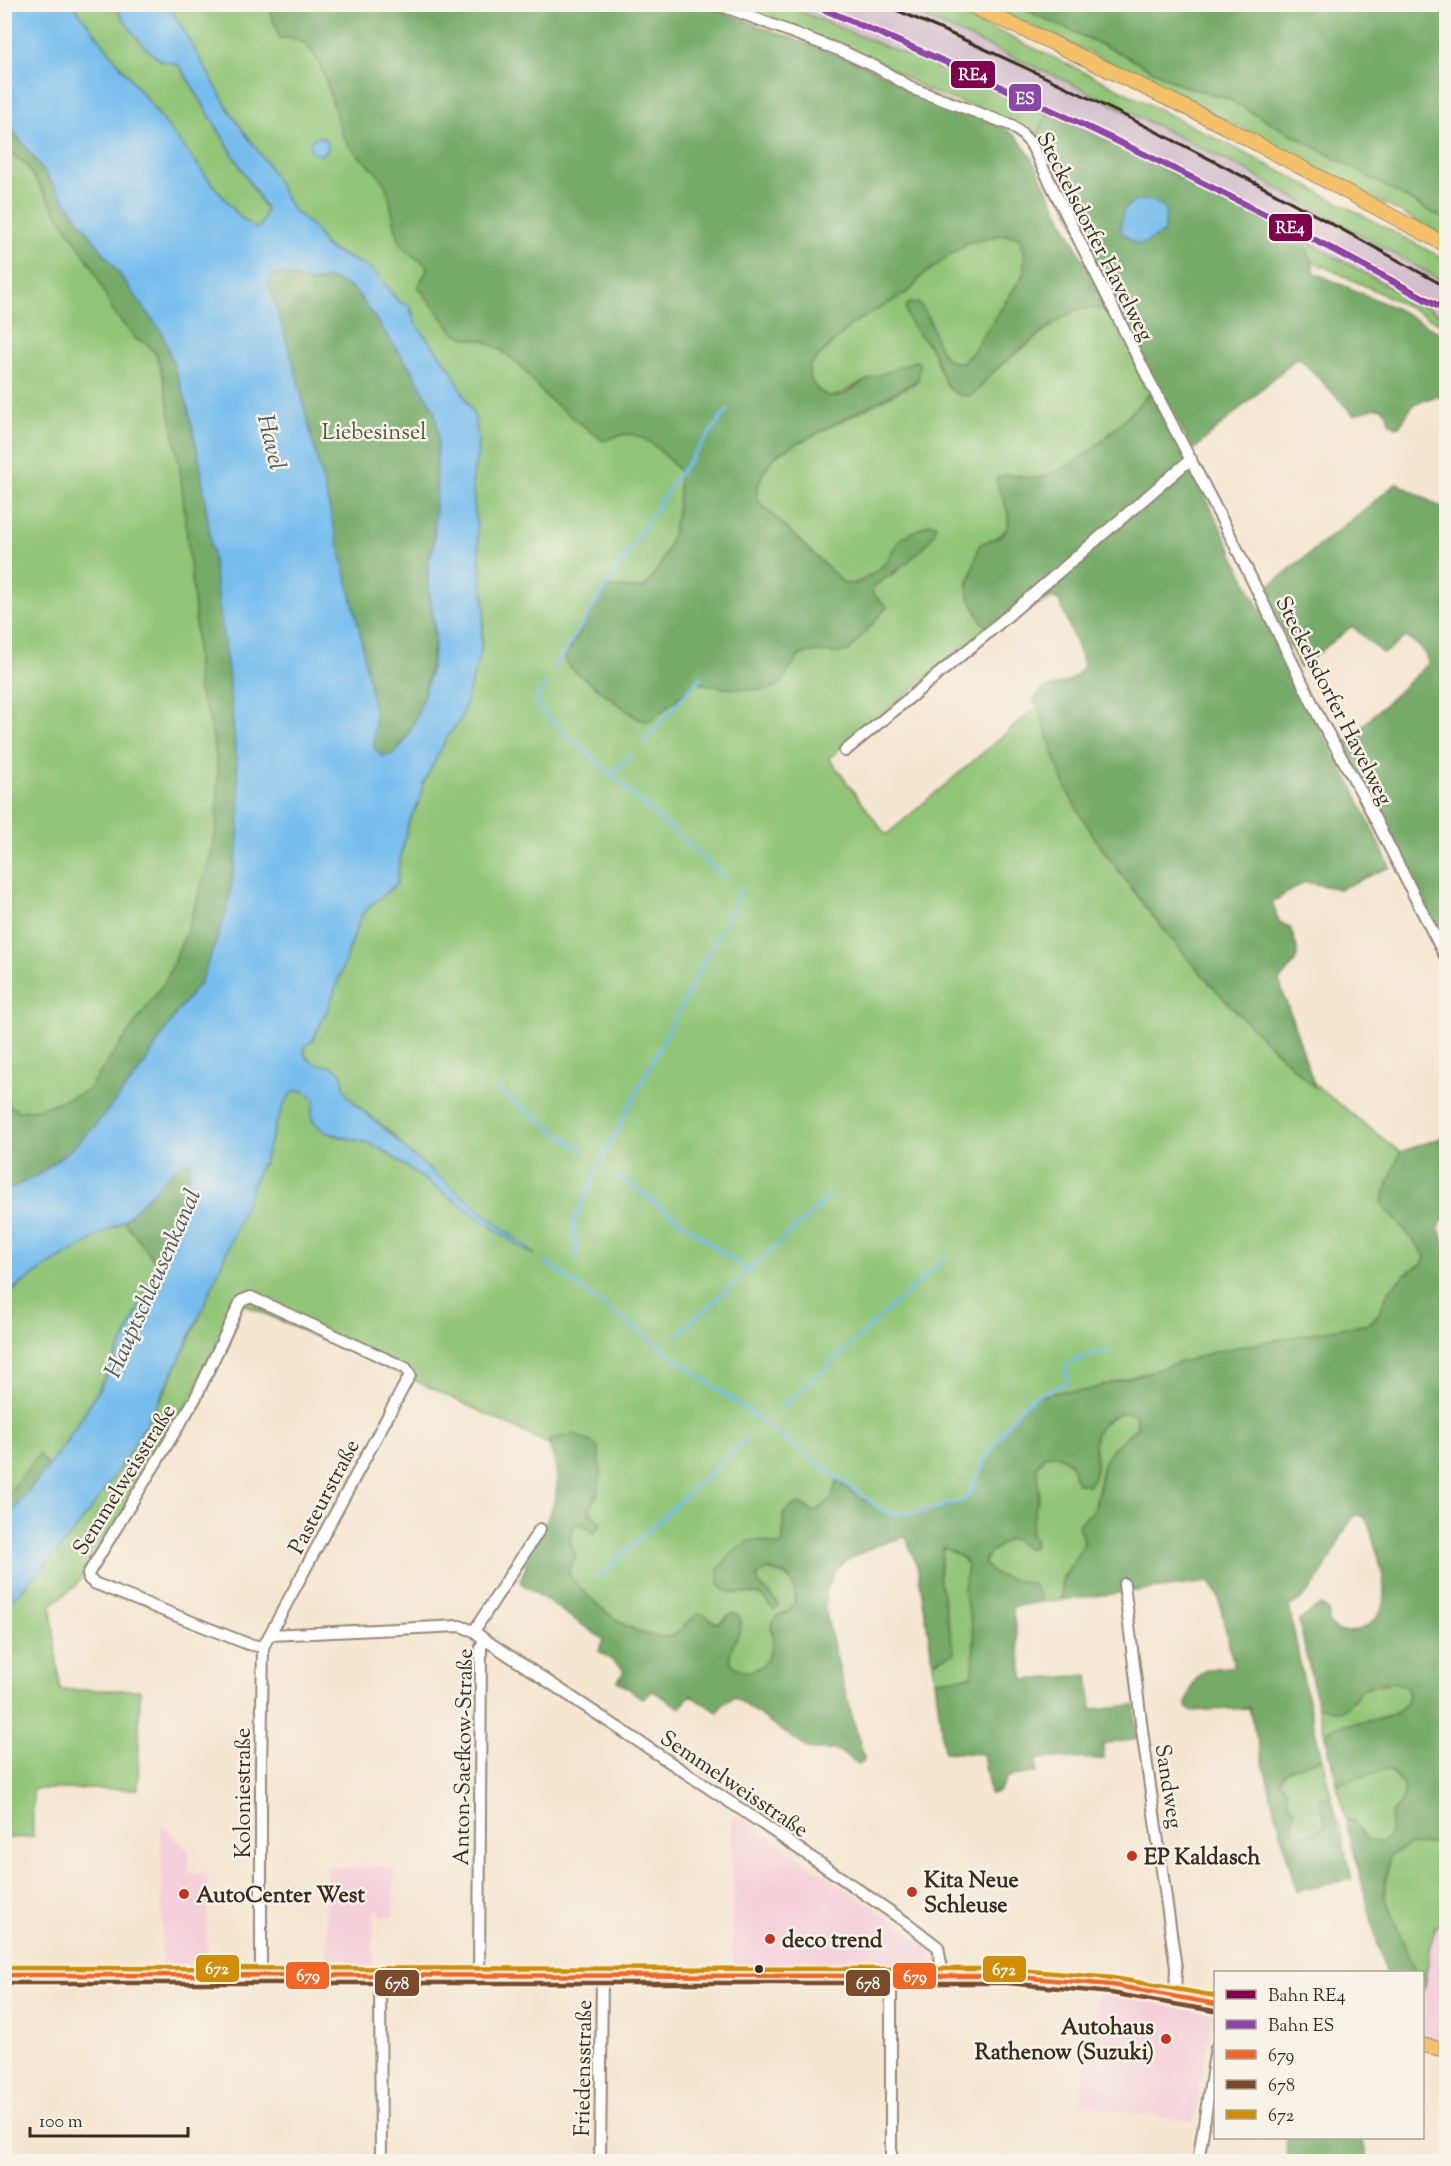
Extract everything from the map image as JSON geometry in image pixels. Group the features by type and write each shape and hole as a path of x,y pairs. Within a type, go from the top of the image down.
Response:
{"main road":[{"path":"967,4 1222,125 1446,245"},
{"path":"4,1975 943,1976 1066,1979 1135,1987 1214,2004"},
{"path":"1424,2045 1446,2050"}],"street":[{"name":"Steckelsdorfer Havelweg","path":"717,4 866,62 916,90 1011,125 1031,144 1321,721 1364,797 1446,958"},
{"path":"845,751 976,643 1191,459"},
{"name":"Semmelweisstraße","path":"263,1647 248,1644 94,1583 88,1579 89,1572 195,1399 241,1301 251,1297 406,1368 410,1375"},
{"name":"Pasteurstraße","path":"270,1635 410,1375"},
{"name":"Anton-Saefkow-Straße","path":"479,1976 480,1647 484,1639 474,1631 540,1528"},
{"name":"Sandweg","path":"1124,1584 1140,1719 1176,1968 1175,1995"},
{"path":"263,1647 270,1635 460,1626 474,1631"},
{"name":"Semmelweisstraße","path":"484,1639 739,1808 907,1923 938,1947 943,1976"},
{"name":"Koloniestraße","path":"261,1975 263,1647"},
{"path":"380,1975 381,2162"},
{"name":"Friedensstraße","path":"600,2162 602,1976"},
{"path":"891,1976 891,2162"},
{"path":"1198,2162 1214,2055"}],"shaded area":[{"path":"784,5 897,5 1068,82 1247,171 1446,283 1446,318 1224,199 1077,127 1026,103"},
{"path":"737,1815 915,1936 934,1954 925,1971 733,1971 732,1822"},
{"name":"AutoCenter West","path":"161,1823 189,1851 189,1873 208,1874 207,1964 162,1964"},
{"path":"326,1867 394,1867 394,1917 380,1917 380,1910 374,1910 373,1970 327,1970"},
{"path":"1435,1925 1446,1927 1446,2039 1424,2035 1424,1985"},
{"path":"1098,1993 1213,2013 1194,2122 1080,2104"}],"green space":[{"path":"73,5 114,5 156,57 180,66 266,210 261,225 256,229 240,217"},
{"path":"169,5 268,5 280,38 296,39 308,47 317,59 344,138 384,182 400,241 406,251 426,265 427,270 418,287 454,333 469,339 483,340 501,350 522,367 545,396 603,441 627,434 641,437 659,450 679,471 676,518 661,563 644,588 609,587 565,662 637,718 649,722 697,682 725,688 782,683 793,664 803,654 838,653 887,607 875,597 871,590 899,570 897,544 888,559 876,572 862,581 845,584 757,500 758,486 763,474 779,453 916,383 868,381 835,396 822,394 813,383 809,366 851,325 911,290 922,276 967,243 1003,235 1020,237 1025,255 1023,275 972,353 963,362 955,362 943,354 929,317 910,322 934,353 937,365 946,382 973,394 991,374 1064,316 1080,308 1108,310 1150,393 1096,446 1063,470 1047,477 1032,479 1019,475 1004,500 1008,517 1007,528 999,536 983,543 967,585 974,608 987,627 829,758 886,835 1038,706 1069,795 1099,845 1147,909 1189,959 1294,1068 1400,1152 1382,1203 1422,1250 1425,1258 1423,1264 1407,1273 1390,1290 1378,1314 1369,1323 1218,1351 1085,1391 1063,1391 1018,1410 986,1458 972,1488 962,1501 893,1516 860,1498 837,1481 831,1499 817,1511 812,1511 806,1506 783,1513 783,1544 778,1546 757,1540 724,1590 757,1595 767,1601 771,1608 778,1604 757,1580 760,1573 766,1569 781,1574 794,1587 794,1601 791,1609 777,1616 771,1629 772,1645 766,1660 754,1670 746,1671 738,1669 730,1661 731,1650 741,1623 729,1615 719,1623 715,1623 705,1615 694,1617 673,1636 648,1635 612,1616 575,1583 569,1572 576,1555 571,1542 571,1529 578,1523 586,1525 602,1521 598,1521 591,1514 590,1508 598,1493 550,1439 548,1444 427,1386 236,1301 196,1390 141,1484 76,1586 51,1605 60,1690 140,1690 138,1789 33,1789 33,1837 5,1838 4,1605 26,1586 162,1397 196,1325 290,1094 295,1090 307,1092 316,1100 311,1115 333,1135 367,1143 381,1149 534,1254 408,1152 396,1137 350,1099 342,1086 342,1074 313,1064 304,1054 305,1047 313,1040 330,1004 361,916 397,883 409,821 420,800 423,784 447,737 460,721 481,651 484,621 472,481 478,451 474,415 450,368 415,323 411,307 399,302 369,268 325,246 315,229 292,209 268,165 232,115"},
{"path":"268,5 710,5 709,7 859,63 1004,128 1017,137 1030,155 1108,310 1087,308 1072,312 1009,358 973,394 964,396 955,393 944,380 934,353 912,326 906,307 908,304 917,302 929,319 946,358 953,362 963,362 972,353 1023,275 1025,255 1020,237 1003,235 967,243 922,276 911,290 851,325 809,366 811,379 818,390 829,396 842,395 867,380 916,361 920,364 918,380 779,453 763,474 758,486 757,500 845,584 857,584 884,565 900,539 930,523 936,524 934,532 929,541 911,559 874,586 872,593 887,607 849,651 809,652 798,656 782,683 771,689 725,688 697,682 649,722 637,718 569,667 565,658 604,590 613,587 644,588 661,563 676,518 679,471 659,450 641,437 627,434 603,441 545,396 522,367 501,350 483,340 469,339 454,333 418,287 427,270 426,265 404,248 397,233 384,183 344,138 317,59 308,47 296,40 280,39"},
{"path":"729,5 784,5 1048,113 1034,140 1024,128 1016,123 924,89 884,64 864,55"},
{"path":"897,5 937,5 1107,83 1272,167 1446,260 1446,283 1247,171 1068,82"},
{"path":"984,5 1015,5 1120,53 1180,85 1226,98 1446,220 1446,237 1160,87"},
{"path":"1015,5 1446,5 1446,220 1226,98 1180,85 1120,53"},
{"path":"1048,113 1170,171 1302,239 1315,273 1395,308 1446,336 1446,401 1436,396 1414,404 1396,427 1389,422 1385,410 1381,408 1354,415 1298,357 1193,450 1117,309 1034,140"},
{"path":"5,119 162,332 187,403 200,462 229,679 240,799 238,844 227,911 201,982 177,1012 140,1071 95,1126 70,1150 38,1175 5,1191 4,1088 9,1106 19,1111 39,1109 87,1091 166,980 188,928 209,862 217,827 218,775 209,717 198,689 195,611 179,461 163,377 156,354 146,343 137,340 114,313 92,266 24,162 5,151"},
{"path":"5,151 24,162 92,266 114,313 137,340 146,343 156,354 163,377 179,461 195,611 198,689 209,717 218,774 217,827 209,862 188,928 166,980 87,1091 39,1109 19,1111 9,1106 5,1088"},
{"path":"1302,239 1446,318 1446,327 1312,261"},
{"name":"Liebesinsel","path":"274,274 317,282 331,278 352,288 414,374 435,412 438,434 434,545 427,562 427,575 435,640 424,696 417,716 397,752 391,755 382,756 374,748 375,716 359,628 293,362 268,281"},
{"path":"1150,393 1194,472 1294,682 1353,788 1390,867 1340,889 1305,882 1272,902 1279,922 1290,927 1296,945 1295,961 1279,981 1315,1087 1239,1015 1167,934 1110,859 1070,796 1038,706 1034,702 1043,690 1072,679 1084,665 1059,600 1054,598 987,627 982,622 967,591 979,545 1001,536 1008,525 1007,510 996,482 997,478 1009,475 1042,477 1073,463 1101,442"},
{"path":"1397,483 1446,510 1446,946 1341,746 1428,664 1426,656 1417,644 1405,637 1387,652 1382,653 1352,626 1300,668 1264,590"},
{"path":"1446,1136 1446,1219 1441,1222 1439,1229 1446,1247 1446,1847 1436,1843 1410,1845 1392,1854 1389,1858 1384,1891 1415,1971 1385,1971 1346,1821 1354,1819 1364,1837 1371,1841 1382,1842 1389,1833 1391,1816 1404,1795 1403,1786 1398,1778 1387,1769 1337,1784 1325,1735 1332,1729 1343,1725 1388,1717 1400,1711 1407,1701 1407,1687 1396,1683 1377,1683 1361,1691 1340,1711 1318,1707 1299,1621 1320,1605 1327,1610 1329,1623 1332,1626 1338,1631 1349,1632 1372,1623 1380,1612 1384,1598 1384,1583 1368,1523 1365,1518 1354,1516 1310,1591 1289,1606 1322,1759 1292,1769 1282,1776 1280,1781 1287,1790 1287,1801 1295,1811 1292,1830 1301,1835 1311,1835 1320,1831 1325,1823 1325,1817 1320,1798 1331,1796 1352,1879 1296,1891 1249,1708 1191,1711 1186,1707 1191,1689 1199,1675 1208,1670 1234,1666 1218,1596 1209,1582 1062,1600 1062,1581 1085,1542 1078,1526 1096,1503 1105,1459 1138,1426 1135,1414 1123,1413 1112,1417 1101,1426 1094,1442 1096,1467 1089,1485 1077,1483 1073,1467 1064,1458 1053,1455 1044,1456 1037,1467 1039,1494 1030,1532 1034,1540 1032,1548 1009,1538 984,1561 999,1576 1034,1585 1042,1602 1012,1607 1024,1680 1088,1675 1092,1709 1134,1705 1138,1739 1103,1744 1104,1759 1037,1758 1037,1772 1007,1777 1001,1789 994,1793 990,1794 983,1754 944,1752 935,1680 973,1676 974,1635 964,1592 967,1564 963,1558 943,1547 939,1577 954,1653 933,1663 918,1569 906,1537 879,1544 847,1560 836,1570 826,1590 825,1610 864,1758 859,1764 837,1750 810,1750 734,1697 722,1705 718,1712 690,1695 680,1708 652,1690 643,1699 618,1681 624,1671 599,1651 603,1639 521,1583 520,1580 526,1567 524,1560 548,1518 556,1490 557,1476 548,1444 550,1439 574,1434 597,1445 601,1477 590,1508 591,1514 598,1521 602,1521 594,1534 582,1523 573,1526 570,1544 576,1555 569,1572 573,1580 612,1617 635,1631 648,1635 673,1636 699,1613 719,1623 733,1613 740,1618 741,1624 730,1658 733,1665 741,1670 755,1670 769,1655 773,1642 771,1625 773,1619 789,1612 794,1606 793,1587 787,1575 766,1569 757,1576 758,1581 776,1602 778,1607 774,1610 761,1595 725,1590 721,1586 718,1569 735,1551 751,1541 760,1540 781,1545 784,1516 791,1507 800,1503 812,1511 817,1511 831,1499 837,1481 860,1498 893,1516 951,1505 962,1501 968,1495 986,1458 1018,1410 1035,1397 1063,1391 1085,1391 1218,1351 1369,1323 1373,1320 1390,1290 1407,1273 1422,1264 1425,1258 1422,1250 1381,1203 1400,1152"},
{"path":"182,1162 190,1162 187,1204 158,1265 124,1221"},
{"path":"124,1221 158,1265 146,1292 95,1395 48,1467 39,1454 9,1493 4,1491 4,1334 16,1317 5,1304 5,1300 45,1266"},
{"path":"1123,1412 1135,1414 1138,1426 1114,1448 1103,1465 1096,1502 1079,1530 1083,1537 1082,1550 1062,1580 1062,1600 1042,1602 1034,1585 1001,1576 989,1569 985,1564 988,1555 1010,1539 1014,1539 1027,1548 1033,1548 1035,1544 1030,1532 1039,1494 1037,1467 1044,1456 1058,1455 1073,1467 1077,1483 1089,1485 1095,1475 1097,1465 1095,1438 1099,1429 1107,1421"},
{"path":"39,1454 48,1467 5,1521 5,1491 9,1493"},
{"path":"943,1547 963,1558 967,1564 964,1592 974,1635 974,1676 935,1680 933,1663 954,1652 939,1577"},
{"path":"1391,1682 1407,1686 1407,1700 1400,1710 1374,1720 1343,1725 1332,1729 1325,1735 1318,1707 1335,1710 1354,1700 1359,1692 1365,1689"},
{"path":"1322,1759 1331,1796 1320,1798 1325,1825 1321,1829 1302,1836 1292,1830 1295,1811 1287,1801 1287,1790 1280,1781 1282,1776 1292,1769"},
{"path":"1387,1769 1400,1780 1404,1788 1404,1798 1392,1814 1390,1833 1385,1841 1374,1844 1363,1836 1350,1819 1346,1821 1337,1784"},
{"path":"1436,1843 1446,1847 1446,1927 1435,1925 1424,1985 1424,1971 1415,1971 1385,1898 1389,1858 1392,1854 1410,1845"},
{"path":"1286,2139 1362,2139 1368,2161 1287,2161"}],"water":[{"path":"5,4 73,5 218,191 240,217 256,229 261,225 266,209 180,66 161,61 152,54 134,34 114,5 169,5 232,115 268,165 292,209 315,229 325,247 369,268 399,302 409,305 415,323 450,368 474,415 478,451 472,481 485,609 481,651 460,721 447,737 423,784 420,800 409,821 397,883 361,916 330,1004 313,1040 305,1047 304,1053 313,1062 340,1072 347,1094 356,1104 408,1152 536,1255 525,1250 381,1149 325,1132 313,1121 311,1115 315,1100 304,1091 295,1091 290,1095 281,1112 263,1165 261,1164 187,1343 127,1456 91,1509 51,1559 5,1605 5,1521 61,1450 100,1388 187,1204 190,1162 182,1162 124,1221 17,1286 5,1300 5,1191 38,1175 70,1150 95,1126 140,1071 177,1012 201,982 227,911 238,844 240,799 229,679 200,462 187,403 162,332 5,119","holes":["274,274 288,275 310,282 331,278 352,288 414,374 435,412 438,435 434,545 428,569 435,628 434,652 422,700 410,732 402,745 389,756 382,756 374,748 375,716 359,628 293,362 268,282"]},
{"path":"315,137 323,137 328,142 326,153 315,155 310,150 310,142"},
{"path":"1138,200 1154,201 1166,210 1164,232 1143,244 1135,243 1121,232 1123,212"}],"waterway":[{"path":"554,669 671,485 728,409"},
{"path":"643,742 701,677"},
{"path":"546,683 537,698 540,710 725,878"},
{"path":"612,775 631,755"},
{"path":"576,1260 577,1250 573,1223 600,1163 742,889"},
{"path":"495,1088 583,1151"},
{"path":"617,1175 747,1270"},
{"path":"677,1335 831,1195"},
{"path":"779,1410 945,1258"},
{"path":"547,1263 880,1509 894,1515 925,1511 961,1501 968,1496 987,1457 1018,1410 1035,1397 1065,1383 1068,1380 1065,1369 1070,1362 1109,1351"},
{"path":"598,1577 746,1440"}],"railway":[{"path":"882,4 955,35 1098,102 1308,211 1446,287"}],"rail line":[{"name":"RE4","path":"811,4 973,74 1133,149 1291,227 1446,310"},
{"name":"ES","path":"827,11 984,79 1139,151 1291,228 1442,309"}],"transit line":[{"name":"672","path":"4,1968 1007,1969 1113,1978 1214,1996"},
{"name":"679","path":"4,1975 1007,1976 1112,1985 1214,2004"},
{"name":"678","path":"4,1983 1007,1983 1111,1993 1214,2011"}],"place":[{"name":"EP Kaldasch","path":"1132,1856"},
{"name":"Kita Neue Schleuse","path":"912,1892"},
{"name":"AutoCenter West","path":"184,1894"},
{"name":"deco trend","path":"770,1939"},
{"name":"Autohaus Rathenow (Suzuki)","path":"1166,2039"}],"water label":[{"name":"Havel","path":"272,442"},
{"name":"Hauptschleusenkanal","path":"152,1283"}]}
